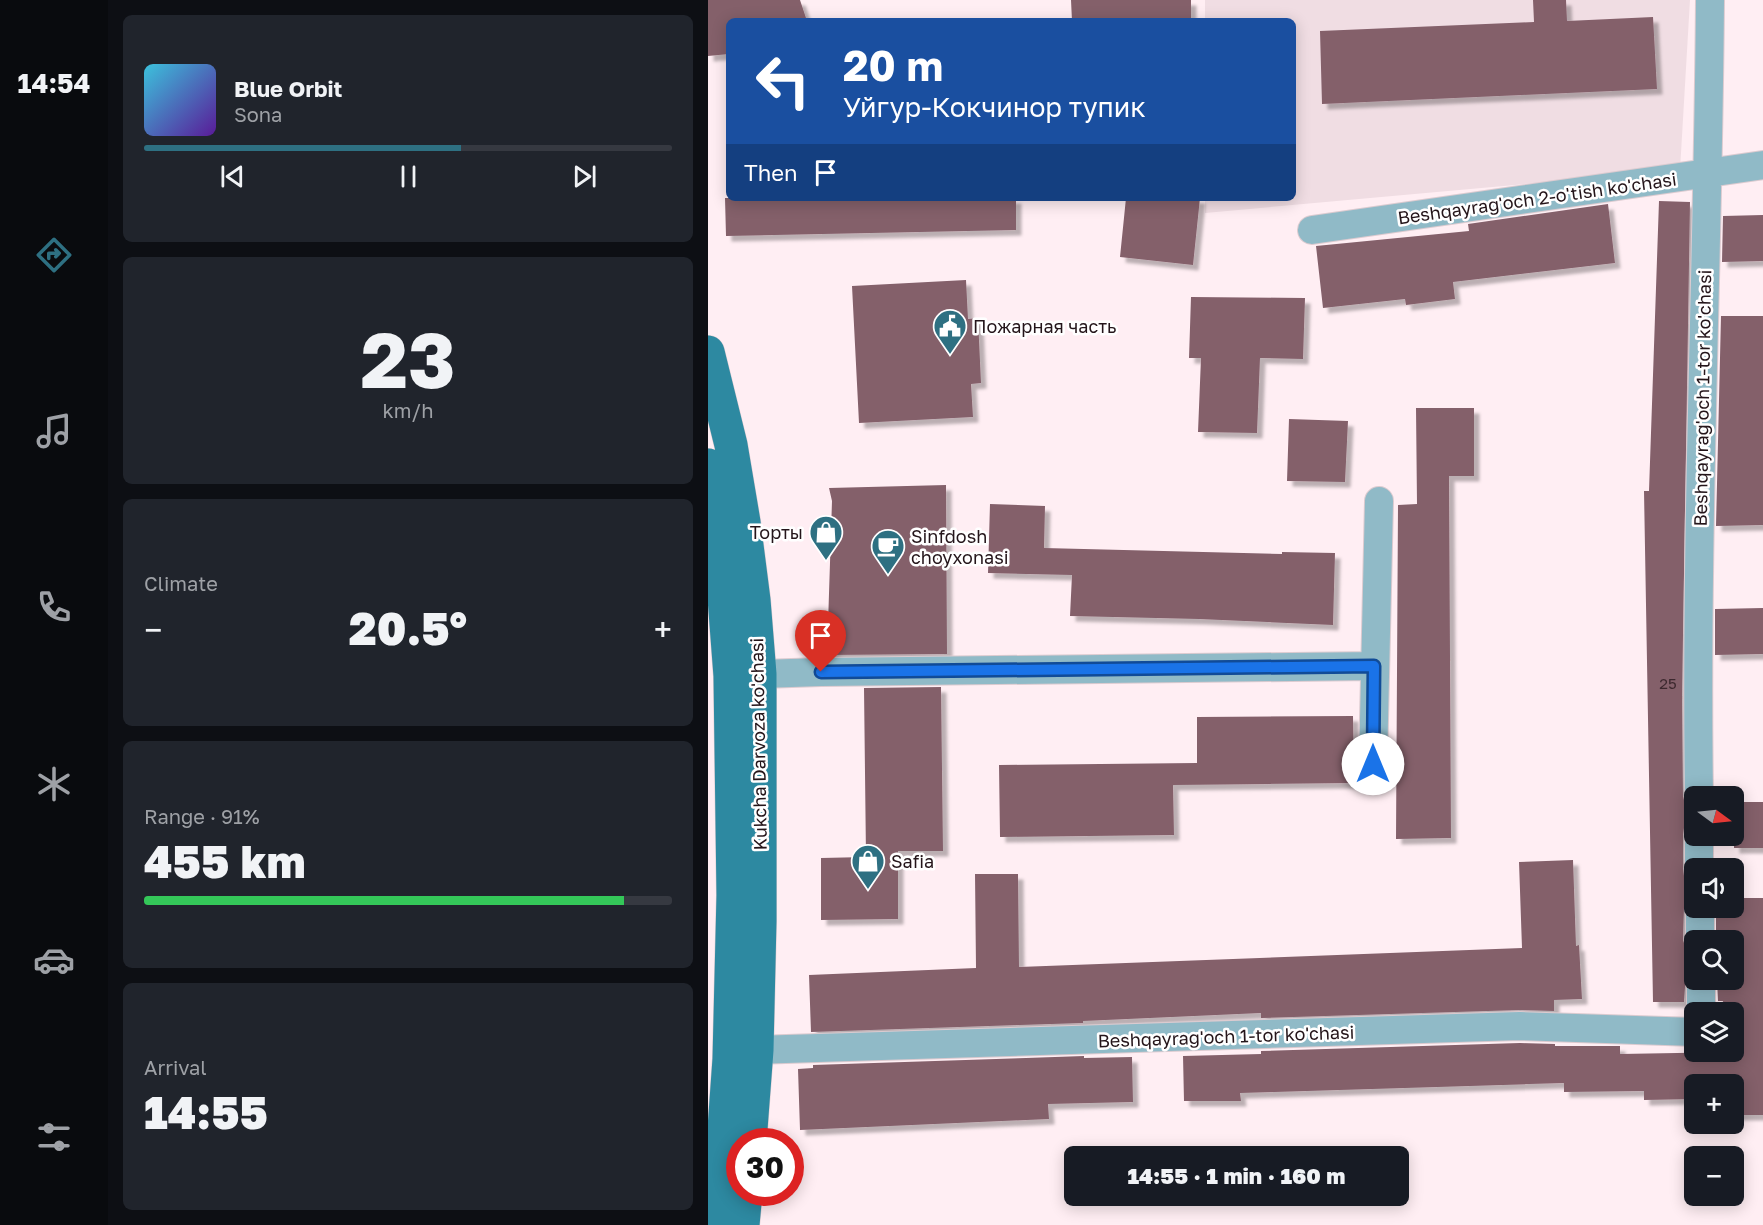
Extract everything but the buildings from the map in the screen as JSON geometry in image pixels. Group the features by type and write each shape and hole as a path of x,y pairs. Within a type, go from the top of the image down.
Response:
{"main road":[{"name":"Kukcha Darvoza ko'chasi","path":"708,352 732,445 744,522 745,675 760,921 757,1050 751,1128"},
{"name":"Kukcha Darvoza ko'chasi","path":"708,465 745,675 734,895 729,1059 717,1225"},
{"path":"743,1225 745,1206"}],"street":[{"name":"Beshqayrag'och 1-tor ko'chasi","path":"1699,786 1699,482 1709,173 1710,0"},
{"name":"Beshqayrag'och 2-o'tish ko'chasi","path":"1312,230 1763,165"},
{"path":"1373,764 1379,501"},
{"path":"745,675 1374,666"},
{"name":"Beshqayrag'och 1-tor ko'chasi","path":"757,1050 1520,1026 1684,1032"}],"shaded area":[{"path":"1205,0 1690,0 1680,170 1205,213 1205,201 1296,201 1296,18 1205,18"}],"place":[{"name":"Пожарная часть","path":"950,355"},
{"name":"Торты","path":"826,561"},
{"name":"Sinfdosh choyxonasi","path":"888,575"},
{"name":"Safia","path":"868,890"}],"route":[{"path":"821,672 1374,666 1373,764"}]}
